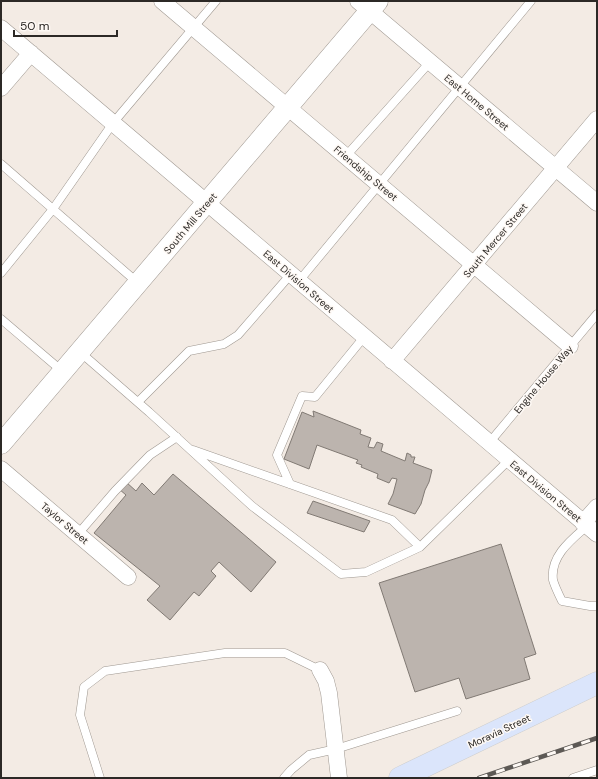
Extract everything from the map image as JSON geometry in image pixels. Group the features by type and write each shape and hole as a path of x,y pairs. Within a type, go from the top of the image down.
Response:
{"main road":[{"name":"Moravia Street","path":"400,778 597,683"}],"street":[{"name":"Friendship Street","path":"162,1 570,346"},
{"name":"East Home Street","path":"369,4 430,62 597,203"},
{"name":"South Mill Street","path":"1,444 288,107 369,4"},
{"name":"East Division Street","path":"1,28 589,528"},
{"path":"1,88 31,53"},
{"name":"South Mercer Street","path":"392,361 597,119"},
{"name":"Taylor Street","path":"1,469 128,577"},
{"path":"589,528 597,507"},
{"path":"320,670 326,681 329,693 339,778"}],"lane":[{"path":"1,273 53,210 113,123 216,1"},
{"path":"138,402 189,351 224,344 238,335 295,278 379,184 531,1"},
{"path":"346,156 430,62"},
{"path":"1,164 138,283"},
{"name":"Engine House Way","path":"489,443 597,314"},
{"path":"1,318 63,372"},
{"path":"290,484 277,455 302,396 314,397 364,337"},
{"path":"80,352 138,402 252,506 341,574 366,572 420,547 508,460"},
{"path":"78,534 115,491 150,455 177,437"},
{"path":"190,449 392,520 420,547"},
{"path":"589,528 566,544 559,555 554,568 554,581 562,601 597,606"},
{"path":"100,778 80,715 84,687 105,671 225,653 285,653 320,670"},
{"path":"284,778 308,755 336,750 457,711"},
{"path":"573,778 597,770"}],"building":[{"path":"313,411 361,430 360,434 371,438 368,447 374,448 377,442 383,444 381,451 405,461 407,453 411,455 411,457 415,457 413,463 432,470 421,504 415,514 388,504 393,494 397,479 392,478 389,483 377,478 378,474 361,467 362,465 356,463 358,460 317,445 309,469 284,459 302,412 314,417"},
{"path":"173,474 276,562 251,592 219,562 211,571 216,576 199,596 194,592 170,620 147,600 160,586 94,533 126,495 119,489 126,482 136,491 142,483 154,495"},
{"path":"313,501 370,521 364,532 307,513"},
{"path":"501,544 536,654 524,658 530,679 466,699 459,678 415,692 379,583"}],"railway":[{"path":"479,778 597,738"}]}
